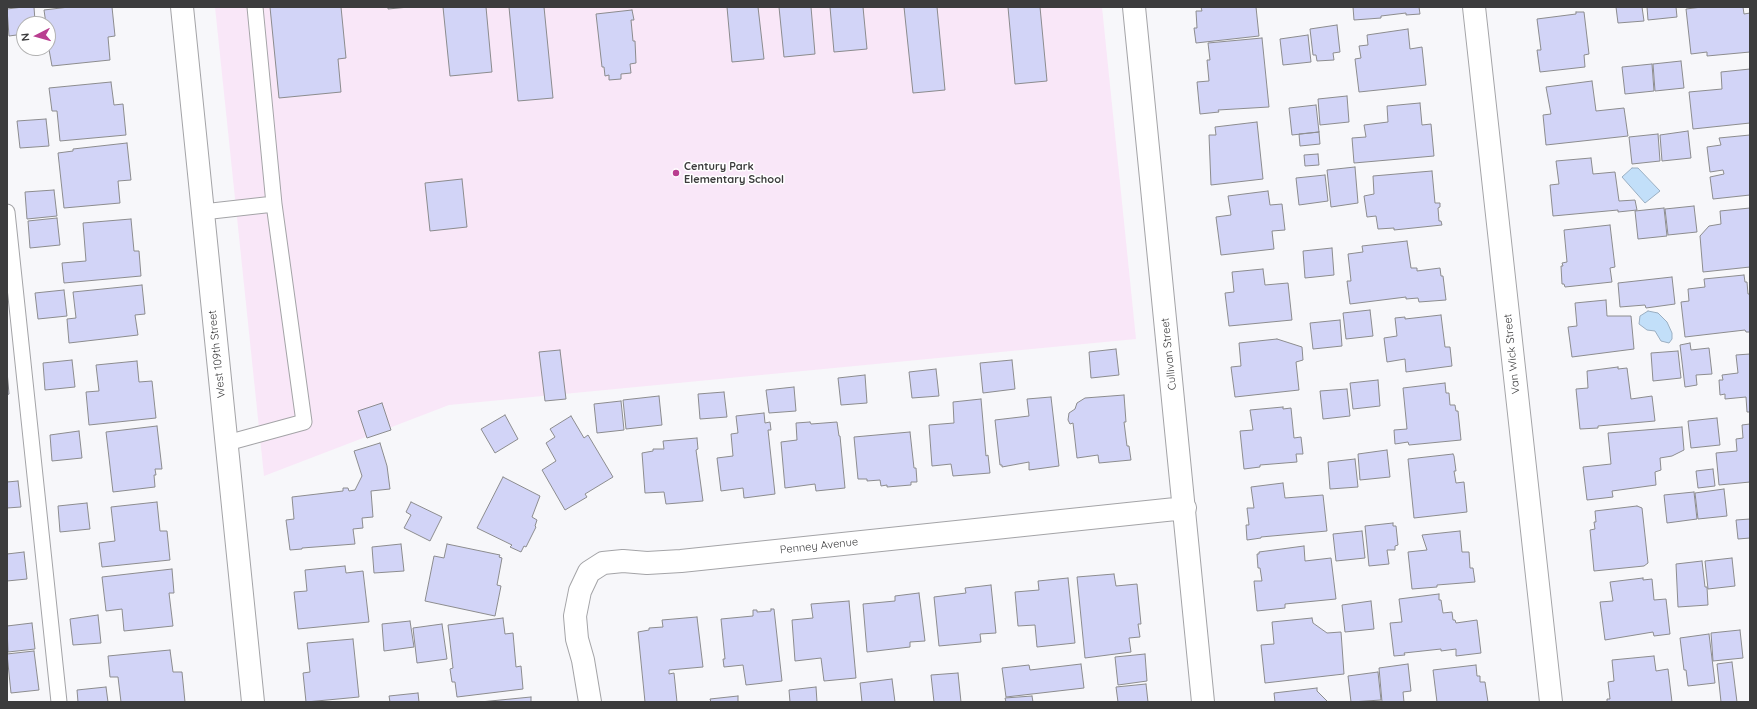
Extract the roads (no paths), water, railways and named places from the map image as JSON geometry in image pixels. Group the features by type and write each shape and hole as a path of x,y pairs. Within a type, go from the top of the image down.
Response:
{"street":[{"name":"West 109th Street","path":"182,7 253,702"},
{"name":"Cullivan Street","path":"1134,7 1185,508 1203,702"},
{"name":"Van Wick Street","path":"1474,7 1551,702"},
{"name":"Penney Avenue","path":"590,702 583,660 577,639 575,616 580,591 589,572 603,563 623,561 647,563 681,561 1185,508"}],"lane":[{"path":"227,443 304,422 274,204 255,7"},
{"path":"203,212 274,204"},
{"path":"7,212 59,702"}],"water":[{"path":"1632,168 1638,168 1660,191 1645,203 1622,177"},
{"path":"1648,311 1658,313 1667,322 1672,333 1672,339 1669,343 1661,341 1655,331 1647,330 1639,324 1640,316"}],"place":[{"name":"Century Park Elementary School","path":"676,173"}]}
